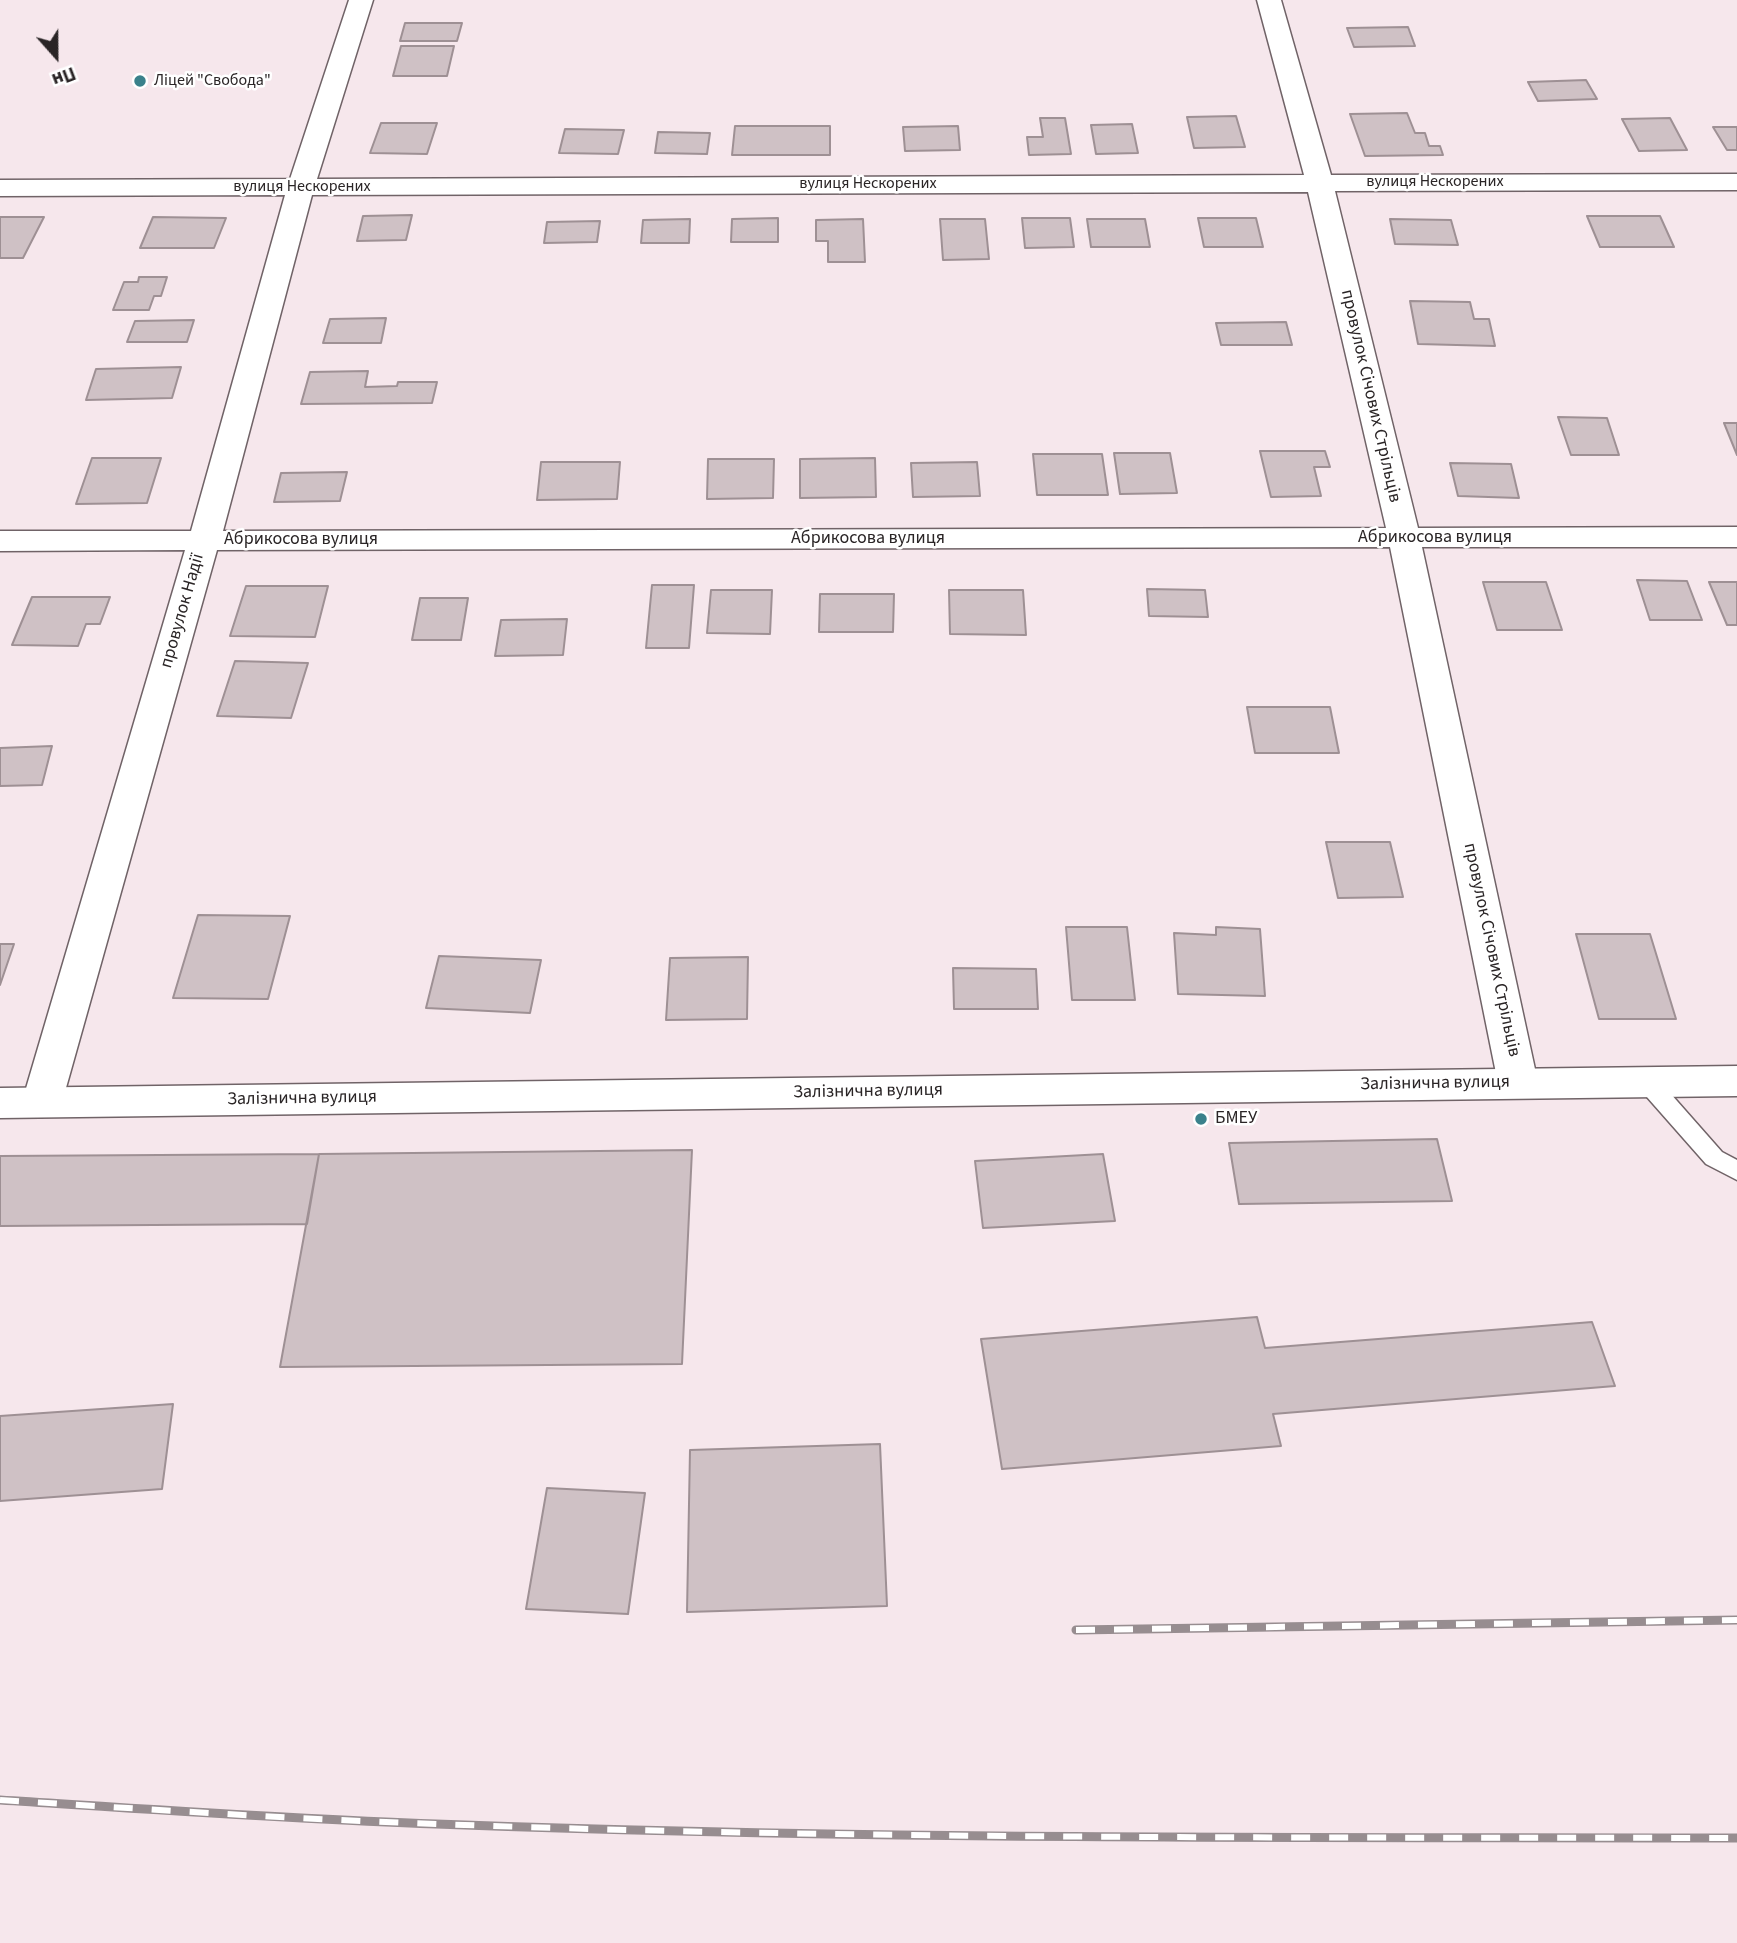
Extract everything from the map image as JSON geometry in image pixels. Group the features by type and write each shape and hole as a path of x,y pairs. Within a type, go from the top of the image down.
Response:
{"street":[{"name":"провулок Надії","path":"42,1102 204,540 301,187 361,0"},
{"name":"провулок Січових Стрільців","path":"1269,0 1319,182 1404,538 1518,1083"},
{"name":"вулиця Нескорених","path":"0,188 1737,182"},
{"name":"Абрикосова вулиця","path":"0,541 1737,537"},
{"name":"Залізнична вулиця","path":"0,1103 1737,1081"}],"lane":[{"path":"1647,1082 1714,1158 1737,1171"}],"building":[{"path":"405,23 462,23 457,41 400,41"},
{"path":"1408,27 1415,46 1354,47 1347,28"},
{"path":"401,46 454,46 447,76 393,76"},
{"path":"1586,80 1597,99 1538,101 1528,82"},
{"path":"1407,113 1415,133 1425,133 1429,146 1440,146 1443,155 1365,156 1350,114"},
{"path":"1236,116 1245,147 1194,148 1187,117"},
{"path":"1040,118 1065,118 1071,154 1029,155 1027,137 1043,137"},
{"path":"1670,118 1687,150 1639,151 1622,119"},
{"path":"381,123 437,123 427,154 370,153"},
{"path":"1132,124 1138,153 1096,154 1091,125"},
{"path":"735,126 830,126 830,155 732,155"},
{"path":"958,126 960,150 905,151 903,127"},
{"path":"1713,127 1737,127 1737,150 1727,150"},
{"path":"565,129 624,130 618,154 559,153"},
{"path":"658,132 710,133 707,154 655,153"},
{"path":"412,215 406,240 357,241 363,216"},
{"path":"1587,216 1660,216 1674,247 1600,247"},
{"path":"0,217 44,217 23,258 0,258"},
{"path":"153,217 226,218 214,248 140,248"},
{"path":"778,218 778,242 731,242 732,219"},
{"path":"1022,218 1070,218 1074,247 1025,248"},
{"path":"1198,218 1256,218 1263,247 1204,247"},
{"path":"690,219 689,243 641,243 643,220"},
{"path":"863,219 865,262 828,262 828,241 816,241 816,220"},
{"path":"940,219 985,219 989,259 943,260"},
{"path":"1087,219 1145,219 1150,247 1091,247"},
{"path":"1390,219 1451,220 1458,245 1395,244"},
{"path":"600,221 597,242 544,243 547,222"},
{"path":"139,277 167,277 161,296 154,296 149,310 113,310 124,282 138,282"},
{"path":"1410,301 1470,302 1474,319 1489,319 1495,346 1418,344"},
{"path":"386,318 381,343 323,343 330,319"},
{"path":"194,320 187,342 127,342 135,321"},
{"path":"1286,322 1292,345 1221,345 1216,323"},
{"path":"181,367 172,398 86,400 96,369"},
{"path":"368,371 365,387 397,386 398,382 437,382 432,403 301,404 310,372"},
{"path":"1558,417 1607,418 1619,455 1571,455"},
{"path":"1724,423 1737,423 1737,455"},
{"path":"1260,451 1325,451 1330,467 1314,467 1321,496 1271,497"},
{"path":"1114,453 1170,453 1177,493 1120,494"},
{"path":"1033,454 1102,454 1108,495 1037,495"},
{"path":"92,458 161,458 147,503 76,504"},
{"path":"875,458 876,497 800,498 800,459"},
{"path":"708,459 774,459 773,498 707,499"},
{"path":"541,462 620,462 617,499 537,500"},
{"path":"977,462 980,496 913,497 911,463"},
{"path":"1450,463 1511,464 1519,498 1458,496"},
{"path":"347,472 340,501 274,502 281,473"},
{"path":"1637,580 1687,581 1702,620 1650,620"},
{"path":"1483,582 1546,582 1562,630 1497,630"},
{"path":"1709,582 1737,582 1737,625 1727,625"},
{"path":"652,585 694,585 689,648 646,648"},
{"path":"246,586 328,586 315,637 230,636"},
{"path":"1147,589 1205,590 1208,617 1149,616"},
{"path":"711,590 772,590 770,634 707,633"},
{"path":"949,590 1023,590 1026,635 950,634"},
{"path":"820,594 894,594 893,632 819,632"},
{"path":"32,597 110,597 100,624 86,624 78,646 12,645"},
{"path":"420,598 468,598 461,640 412,640"},
{"path":"567,619 563,655 495,656 501,620"},
{"path":"235,661 308,663 291,718 217,716"},
{"path":"1247,707 1330,707 1339,753 1255,753"},
{"path":"52,746 42,785 0,786 0,748"},
{"path":"1326,842 1390,842 1403,897 1338,898"},
{"path":"198,915 290,916 268,999 173,998"},
{"path":"1066,927 1127,927 1135,1000 1072,1000"},
{"path":"1216,927 1260,929 1265,996 1178,994 1174,933 1216,935"},
{"path":"1576,934 1650,934 1676,1019 1599,1019"},
{"path":"0,944 14,944 0,985"},
{"path":"439,956 541,960 530,1013 426,1008"},
{"path":"748,957 747,1019 666,1020 670,958"},
{"path":"953,968 1036,969 1038,1009 954,1009"},
{"path":"1437,1139 1452,1201 1239,1204 1229,1143"},
{"path":"692,1150 682,1364 280,1367 319,1154"},
{"path":"319,1154 307,1224 0,1226 0,1156"},
{"path":"1103,1154 1115,1221 983,1228 975,1161"},
{"path":"1257,1317 1265,1348 1592,1322 1615,1386 1273,1414 1281,1446 1002,1469 981,1339"},
{"path":"173,1404 162,1489 0,1501 0,1416"},
{"path":"880,1444 887,1606 687,1612 690,1450"},
{"path":"547,1488 645,1493 628,1614 526,1609"}],"railway":[{"path":"1076,1630 1737,1620"},
{"path":"0,1800 381,1822 761,1833 1086,1837 1737,1838"}],"place":[{"name":"Ліцей \"Свобода\"","path":"140,81"},
{"name":"БМЕУ","path":"1201,1119"}]}
